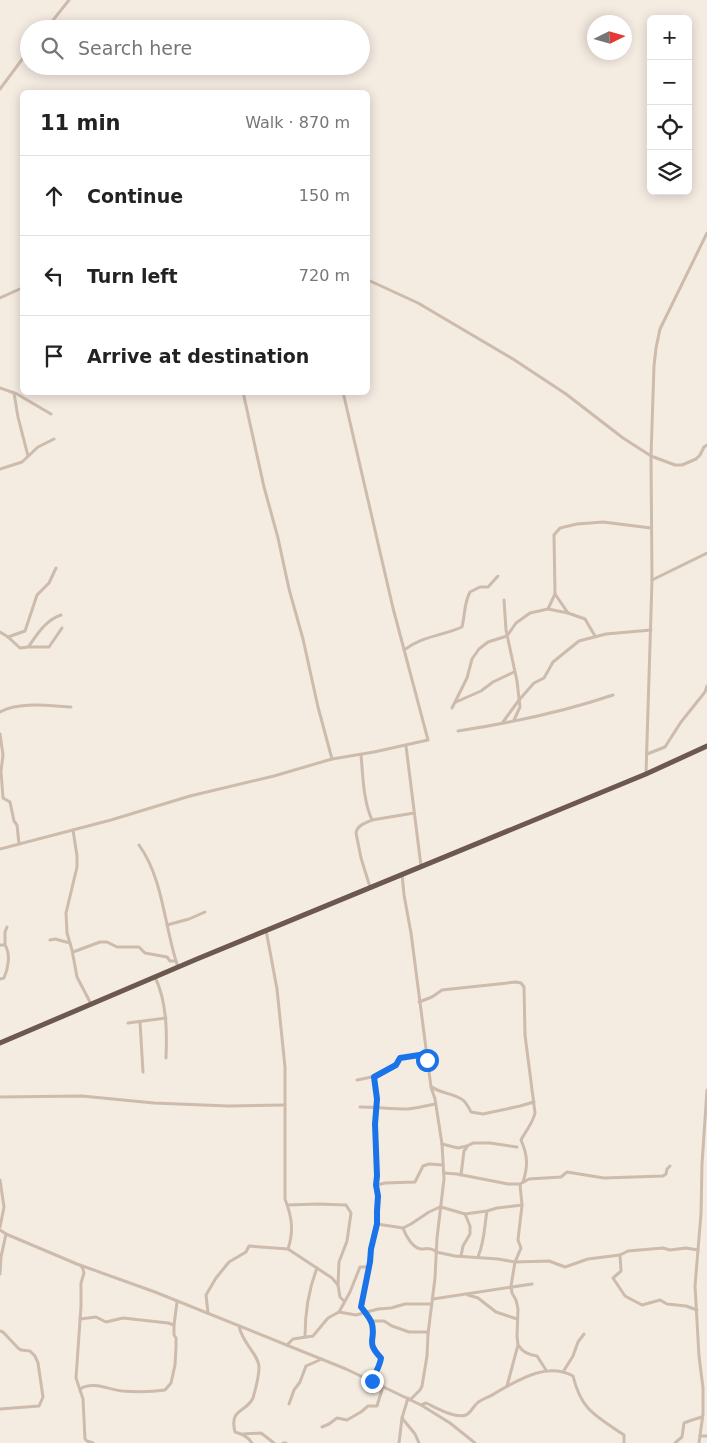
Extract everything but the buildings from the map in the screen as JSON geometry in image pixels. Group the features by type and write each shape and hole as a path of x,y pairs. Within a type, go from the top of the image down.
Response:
{"highway":[{"path":"0,1043 155,977 177,964 370,888 646,774 707,746"}],"street":[{"path":"53,20 69,0"},
{"path":"0,89 20,62"},
{"path":"646,774 652,580 651,456 656,348 660,329 707,232"},
{"path":"370,281 418,303 513,358 566,394 623,438 651,456 675,465 682,465 696,459 704,446 707,445"},
{"path":"0,298 20,289"},
{"path":"0,388 14,393 51,414"},
{"path":"14,393 28,456"},
{"path":"244,395 264,487 332,759"},
{"path":"0,849 332,759 361,755 428,740 404,650 344,395"},
{"path":"0,469 22,462 38,447 54,439"},
{"path":"548,609 555,594 554,535 560,528 577,524 603,522 651,528"},
{"path":"652,580 707,553"},
{"path":"8,637 25,631 37,595 49,583 56,568"},
{"path":"404,650 414,643 462,626 466,600 470,592 480,587 488,586 498,576"},
{"path":"555,594 568,613"},
{"path":"504,600 507,636 520,707 514,720"},
{"path":"452,708 467,678 472,659 479,649 488,642 507,636 516,623 530,613 548,609 585,619 595,636"},
{"path":"28,647 42,628 55,617 61,615"},
{"path":"0,632 20,648 49,647 62,628"},
{"path":"503,722 534,683 544,678 553,662 579,641 595,636 651,630"},
{"path":"455,702 481,691 493,682 515,672"},
{"path":"647,754 665,747 707,686"},
{"path":"458,731 584,705 613,695"},
{"path":"0,712 20,706 45,704 72,707"},
{"path":"0,734 3,755 1,771 3,798 10,802 14,821 17,825 19,844"},
{"path":"406,746 421,866"},
{"path":"361,755 366,800 372,820"},
{"path":"370,888 361,858 356,833 357,829 372,820 414,813"},
{"path":"73,830 77,867 66,914 67,933 73,952 77,977 91,1004"},
{"path":"139,845 155,878 177,964"},
{"path":"399,1443 402,1418 409,1399 422,1386 427,1356 444,1173 442,1144 426,1054 412,933 404,895 402,874"},
{"path":"167,925 205,912"},
{"path":"0,979 4,978 8,967 8,951 5,945 7,927"},
{"path":"266,930 277,990 285,1067 285,1198 290,1212 293,1236 288,1249"},
{"path":"50,940 55,939 70,943"},
{"path":"73,952 100,942 107,942 117,947 140,947 144,953 167,956 170,961 177,964"},
{"path":"0,945 5,945"},
{"path":"155,977 159,985 166,1018 166,1058"},
{"path":"419,1002 432,997 442,990 516,982 524,987 525,1035 535,1113 533,1123 521,1140 526,1153 526,1175 522,1183 522,1205 518,1240 521,1248 515,1262 511,1286 516,1300 518,1345 507,1386"},
{"path":"128,1023 166,1018"},
{"path":"140,1022 143,1072"},
{"path":"357,1080 374,1077 396,1065 400,1058 426,1054"},
{"path":"372,1381 380,1365 381,1358 373,1350 371,1321 361,1307 377,1224 378,1196 376,1185 375,1124 377,1099 374,1077"},
{"path":"431,1087 438,1092 464,1100 471,1112 483,1114 534,1102"},
{"path":"700,1443 704,1416 703,1388 698,1356 695,1286 701,1214 702,1164 706,1139 707,1090"},
{"path":"0,1097 82,1096 173,1104 286,1106"},
{"path":"360,1107 409,1109 436,1104"},
{"path":"442,1144 458,1148 473,1143 490,1143 517,1147"},
{"path":"461,1175 464,1151 467,1146"},
{"path":"376,1185 415,1182 422,1166 443,1164"},
{"path":"444,1173 508,1184 522,1183 530,1179 561,1177 566,1172 604,1178 663,1176 670,1166"},
{"path":"0,1180 4,1207 0,1228 6,1234 81,1265 208,1313 372,1381 420,1405 450,1423 474,1442"},
{"path":"288,1205 346,1205 352,1213 347,1242 339,1262 338,1285 340,1297 344,1302"},
{"path":"377,1224 403,1228 441,1207 465,1214 522,1205"},
{"path":"478,1257 485,1235 487,1211"},
{"path":"461,1256 462,1246 470,1234 470,1226 465,1214"},
{"path":"701,1214 707,1214"},
{"path":"403,1228 406,1237 417,1248 421,1249 427,1247 436,1252 515,1262 549,1261 566,1266 588,1259 620,1255 628,1251 663,1248 670,1250 686,1248 698,1250"},
{"path":"0,1274 1,1257 6,1234"},
{"path":"208,1313 206,1296 216,1278 229,1262 246,1252 249,1246 288,1249 332,1278 338,1285"},
{"path":"620,1255 620,1271 613,1278 625,1296 642,1305 660,1300 667,1304 686,1306 697,1310"},
{"path":"81,1265 84,1273 81,1283 76,1378 83,1399 85,1439 93,1443"},
{"path":"287,1345 293,1339 313,1336 328,1318 339,1312 350,1292 360,1267 369,1267"},
{"path":"305,1337 307,1300 317,1268"},
{"path":"432,1299 532,1284"},
{"path":"465,1294 478,1298 496,1312 517,1319"},
{"path":"80,1389 93,1385 124,1391 155,1392 165,1390 170,1383 175,1364 176,1338 174,1335 174,1325 177,1302"},
{"path":"339,1312 356,1315 405,1304 432,1304"},
{"path":"80,1319 96,1317 106,1322 123,1318 174,1325"},
{"path":"371,1321 384,1321 409,1332 428,1332"},
{"path":"239,1326 240,1334 255,1356 259,1367 252,1399 235,1416 233,1424 235,1432 243,1434 252,1443"},
{"path":"0,1332 3,1332 18,1348 30,1351 35,1356 38,1363 43,1398 39,1406 0,1409"},
{"path":"563,1372 584,1334"},
{"path":"518,1345 521,1350 530,1355 538,1356 546,1370"},
{"path":"289,1404 306,1366 322,1359"},
{"path":"420,1405 426,1403 438,1409 465,1416 478,1402 532,1374 546,1370 563,1372 573,1376 578,1393 592,1413 621,1433 624,1436 624,1443 628,1443"},
{"path":"322,1427 336,1418 347,1420 368,1406 377,1406 383,1386"},
{"path":"675,1443 682,1437 684,1423 704,1416"},
{"path":"402,1418 415,1434 419,1443"},
{"path":"243,1434 261,1432 274,1443"},
{"path":"700,1436 707,1436"}],"route":[{"path":"372,1381 380,1365 381,1358 373,1350 371,1321 361,1307 377,1224 378,1196 376,1185 375,1124 377,1099 374,1077 396,1065 400,1058 426,1054 427,1060"}]}
